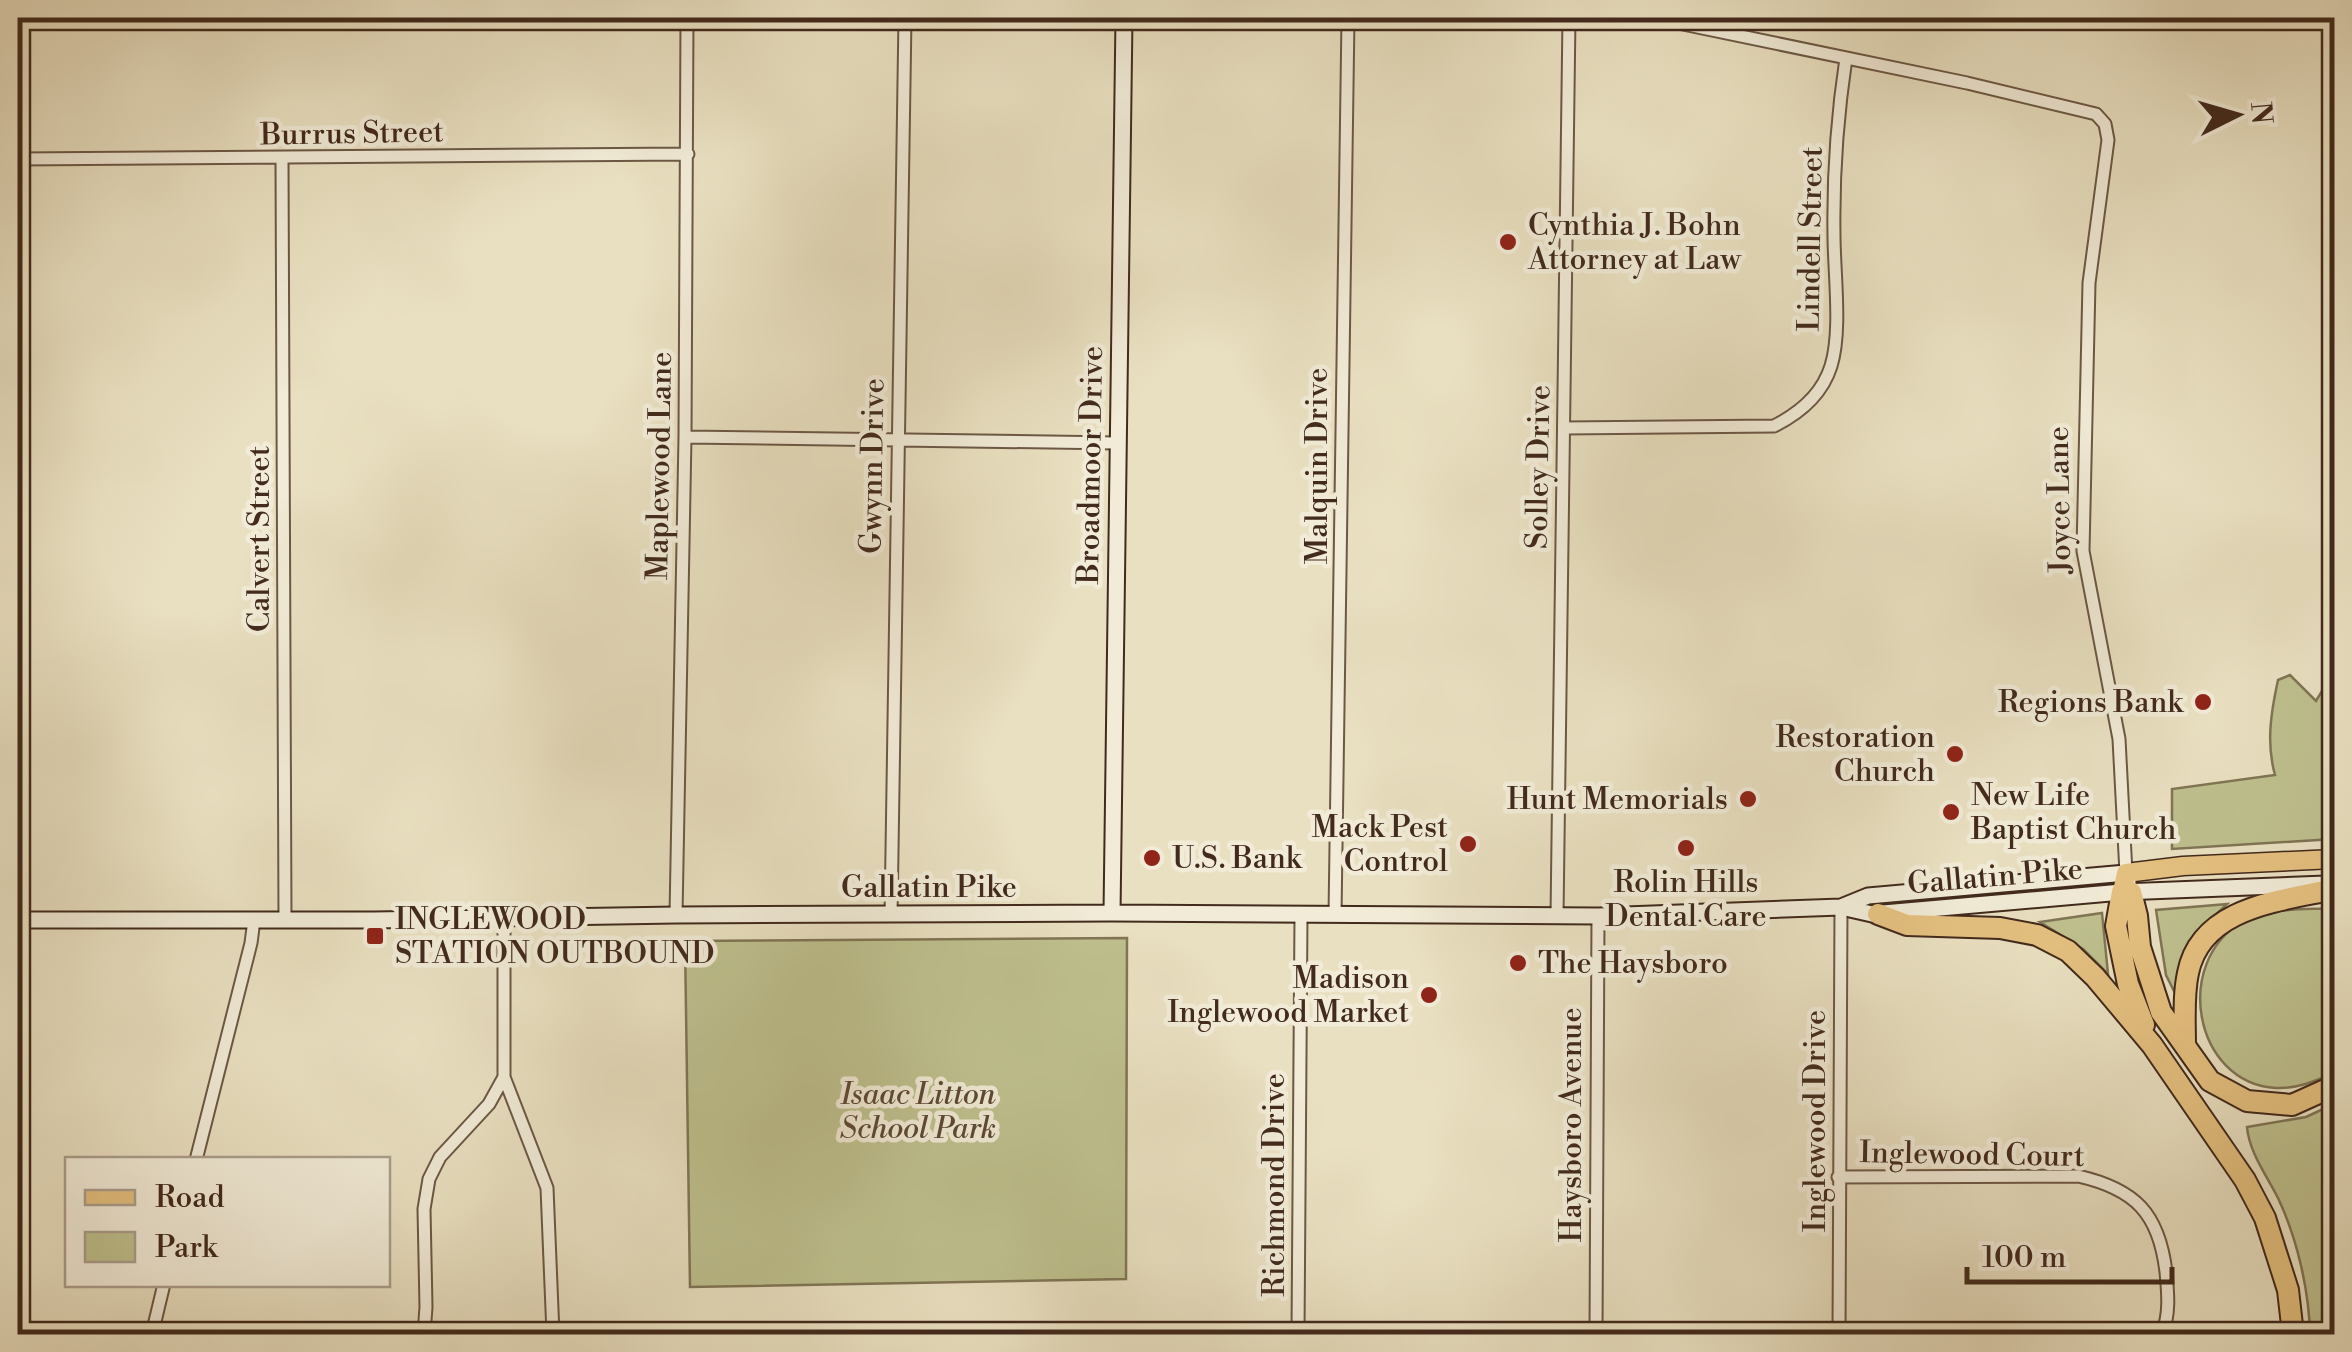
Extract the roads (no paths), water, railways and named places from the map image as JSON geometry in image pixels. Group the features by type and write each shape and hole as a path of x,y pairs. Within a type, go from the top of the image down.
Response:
{"highway":[{"path":"2126,886 2149,983 2160,1012 2210,1081 2248,1101 2292,1104 2334,1086"},
{"path":"2126,886 2116,926 2128,984 2152,1045"},
{"path":"2184,1044 2188,972 2196,950 2217,925 2246,909 2334,886"},
{"path":"1878,914 1906,925 2000,928 2037,935 2068,951 2152,1045 2245,1180 2266,1218 2288,1290 2293,1334"}],"main road":[{"name":"Broadmoor Drive","path":"1112,914 1124,18"},
{"name":"Gallatin Pike","path":"18,920 676,914 1598,916 1841,907 1878,914 2126,886 2182,866 2334,859"},
{"name":"Gallatin Pike","path":"1841,907 1868,896 2126,886 2334,886"}],"street":[{"name":"Maplewood Lane","path":"676,914 687,18"},
{"name":"Gwynn Drive","path":"891,915 905,18"},
{"name":"Malquin Drive","path":"1335,915 1348,18"},
{"name":"Solley Drive","path":"1558,916 1569,18"},
{"path":"1654,18 1846,58"},
{"name":"Lindell Street","path":"1564,428 1774,426 1797,414 1814,396 1831,367 1835,338 1834,176 1846,58"},
{"name":"Joyce Lane","path":"1846,58 2096,114 2105,124 2108,140 2089,282 2083,551 2118,739 2126,886"},
{"path":"18,135 18,160"},
{"name":"Burrus Street","path":"18,160 688,154"},
{"name":"Calvert Street","path":"282,160 285,918"},
{"path":"684,437 1117,444"},
{"name":"Inglewood Drive","path":"1840,1334 1841,907"},
{"name":"Richmond Drive","path":"1298,1334 1301,916"},
{"name":"Haysboro Avenue","path":"1596,1334 1598,916"},
{"path":"504,918 504,1077 547,1188 553,1334"},
{"path":"197,1157 254,920"},
{"path":"424,1334 424,1210 429,1179 440,1156 489,1104 504,1077"},
{"name":"Inglewood Court","path":"1838,1178 2078,1176 2108,1182 2130,1195 2147,1213 2160,1237 2168,1296 2168,1321 2162,1334"},
{"path":"152,1334 163,1287"}],"railway":[{"path":"2287,18 2334,28"}],"place":[{"name":"Cynthia J. Bohn Attorney at Law","path":"1508,242"},
{"name":"Regions Bank","path":"2203,702"},
{"name":"Restoration Church","path":"1955,754"},
{"name":"Hunt Memorials","path":"1748,799"},
{"name":"New Life Baptist Church","path":"1951,812"},
{"name":"Mack Pest Control","path":"1468,844"},
{"name":"Rolin Hills Dental Care","path":"1686,848"},
{"name":"U.S. Bank","path":"1152,858"},
{"name":"INGLEWOOD STATION OUTBOUND","path":"375,936"},
{"name":"The Haysboro","path":"1518,963"},
{"name":"Madison Inglewood Market","path":"1429,995"}],"park label":[{"name":"Isaac Litton School Park","path":"918,1111"}]}
